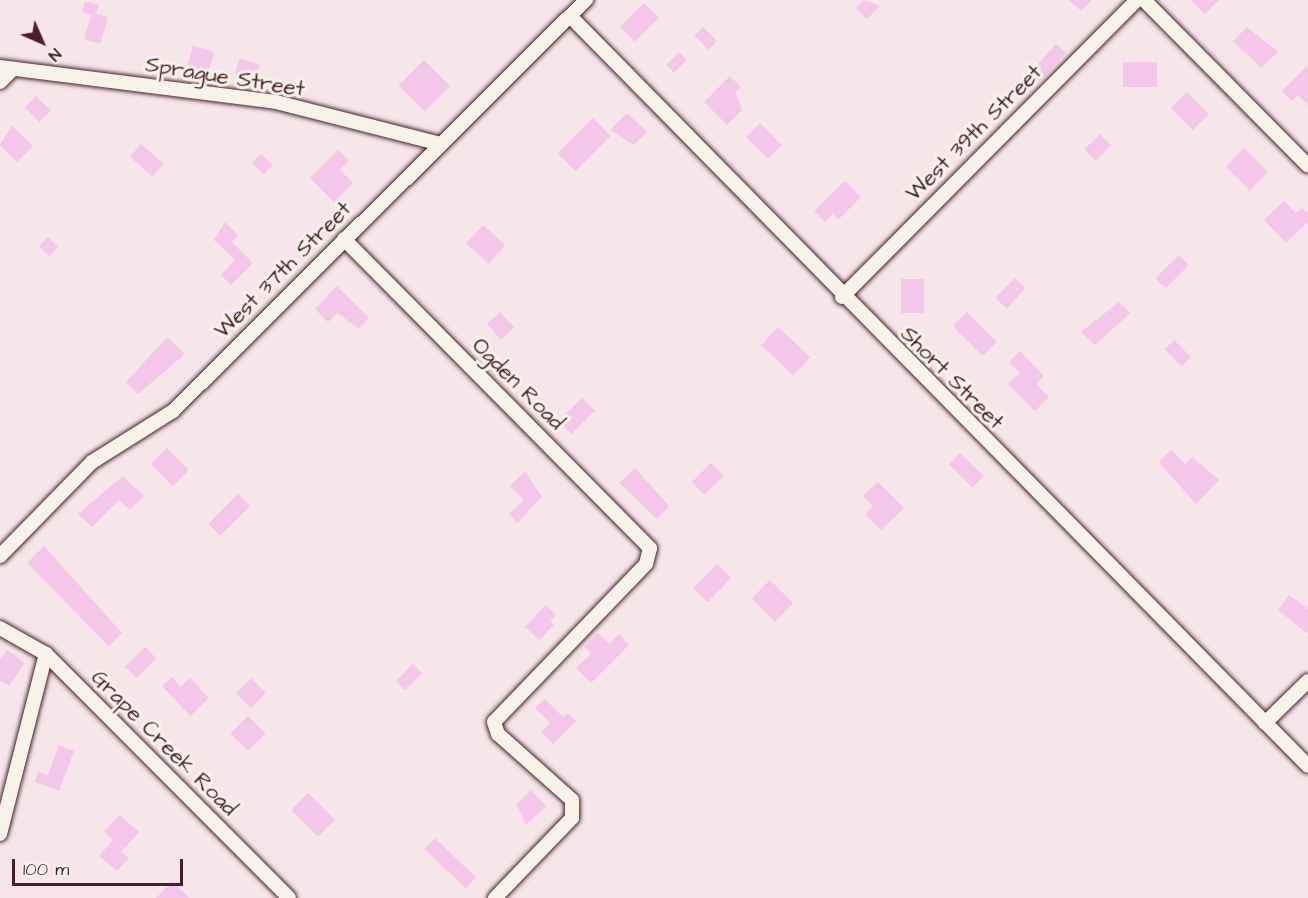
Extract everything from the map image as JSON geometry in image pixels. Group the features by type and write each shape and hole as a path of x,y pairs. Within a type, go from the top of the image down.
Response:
{"street":[{"name":"West 37th Street","path":"0,556 92,462 172,411 586,0"},
{"name":"West 39th Street","path":"842,297 1137,0"},
{"path":"1144,0 1308,166"},
{"name":"Short Street","path":"570,16 842,297 1308,766"},
{"path":"0,82 6,68"},
{"name":"Sprague Street","path":"6,68 276,102 441,144"},
{"name":"Ogden Road","path":"344,238 650,548 646,564 494,722 498,734 572,800 572,818 495,898"},
{"name":"Grape Creek Road","path":"0,628 46,654 289,898"},
{"path":"0,834 46,654"},
{"path":"1265,723 1308,681"}],"building":[{"path":"864,0 880,6 867,19 856,8"},
{"path":"1069,0 1092,0 1081,11"},
{"path":"1191,0 1219,0 1205,14"},
{"path":"85,1 99,5 96,14 108,17 100,44 84,39 91,15 82,12"},
{"path":"644,3 659,18 635,42 620,27"},
{"path":"703,27 717,41 709,50 695,35"},
{"path":"1247,27 1278,52 1261,68 1233,41"},
{"path":"1056,44 1066,53 1040,81 1031,72"},
{"path":"193,46 214,52 208,73 187,67"},
{"path":"679,52 687,60 674,73 666,65"},
{"path":"240,58 260,65 255,80 235,73"},
{"path":"424,60 450,86 425,112 399,85"},
{"path":"1123,62 1157,62 1157,87 1123,87"},
{"path":"1308,65 1308,105 1298,95 1292,101 1282,91"},
{"path":"730,76 741,87 735,92 742,110 727,125 704,102"},
{"path":"1187,92 1209,114 1193,130 1171,108"},
{"path":"36,96 51,111 40,122 25,107"},
{"path":"627,113 647,132 634,145 610,130"},
{"path":"593,118 611,136 575,171 558,153"},
{"path":"760,123 782,145 768,159 746,137"},
{"path":"12,126 33,146 17,162 0,145"},
{"path":"1100,134 1111,145 1096,161 1084,150"},
{"path":"141,144 164,164 152,177 130,157"},
{"path":"1244,148 1268,172 1250,190 1226,166"},
{"path":"338,150 349,160 340,170 353,183 334,202 310,178"},
{"path":"261,154 273,165 264,174 252,164"},
{"path":"845,181 861,197 838,220 833,214 825,222 814,211"},
{"path":"1284,201 1296,213 1302,208 1308,213 1308,222 1286,243 1264,220"},
{"path":"225,222 238,235 232,242 253,263 231,285 221,275 235,260 214,240"},
{"path":"483,225 505,245 489,264 466,244"},
{"path":"48,237 58,247 49,256 39,246"},
{"path":"1179,255 1189,265 1166,288 1156,278"},
{"path":"1015,278 1025,288 1007,309 995,298"},
{"path":"901,279 924,279 924,313 901,313"},
{"path":"337,286 369,318 359,329 337,313 328,322 315,309"},
{"path":"1119,302 1130,313 1095,345 1081,332"},
{"path":"500,312 514,327 501,340 487,324"},
{"path":"967,312 997,342 983,356 953,326"},
{"path":"778,327 810,357 793,375 761,345"},
{"path":"167,337 185,354 138,394 126,382"},
{"path":"1174,340 1191,357 1182,366 1165,349"},
{"path":"1020,351 1044,376 1036,384 1049,397 1035,411 1008,384 1020,373 1009,362"},
{"path":"582,398 595,411 571,434 559,421"},
{"path":"167,448 189,470 173,486 151,464"},
{"path":"1171,450 1185,464 1192,457 1219,480 1196,504 1159,462"},
{"path":"960,453 984,476 973,487 949,465"},
{"path":"711,463 724,476 705,495 692,482"},
{"path":"635,468 669,506 657,519 619,483"},
{"path":"525,471 542,497 517,523 509,514 524,500 510,486"},
{"path":"123,476 144,496 130,510 119,500 92,527 78,514"},
{"path":"878,482 904,508 881,530 865,514 873,506 863,496"},
{"path":"238,494 250,506 220,536 208,524"},
{"path":"44,546 122,633 109,646 27,563"},
{"path":"717,564 731,578 707,602 693,588"},
{"path":"770,580 793,603 775,622 752,598"},
{"path":"1289,595 1308,609 1308,634 1278,610"},
{"path":"546,605 556,615 550,621 554,625 539,640 525,627"},
{"path":"598,633 609,644 619,634 629,645 591,683 576,668 591,654 584,647"},
{"path":"145,647 156,658 137,678 125,667"},
{"path":"7,650 25,663 9,686 0,681 0,660"},
{"path":"413,664 422,673 405,690 396,681"},
{"path":"172,677 180,687 190,678 209,698 190,716 162,686"},
{"path":"251,678 266,693 251,708 236,693"},
{"path":"545,699 563,717 568,713 576,721 553,744 541,732 550,723 535,708"},
{"path":"248,716 266,734 248,751 230,734"},
{"path":"59,745 74,751 59,791 35,782 38,772 48,775"},
{"path":"531,790 546,806 526,825 516,804"},
{"path":"308,793 335,820 318,837 291,810"},
{"path":"119,815 139,832 121,852 129,858 117,871 99,856 113,840 104,832"},
{"path":"435,838 476,878 466,888 425,849"},
{"path":"173,881 189,898 156,898"}]}
